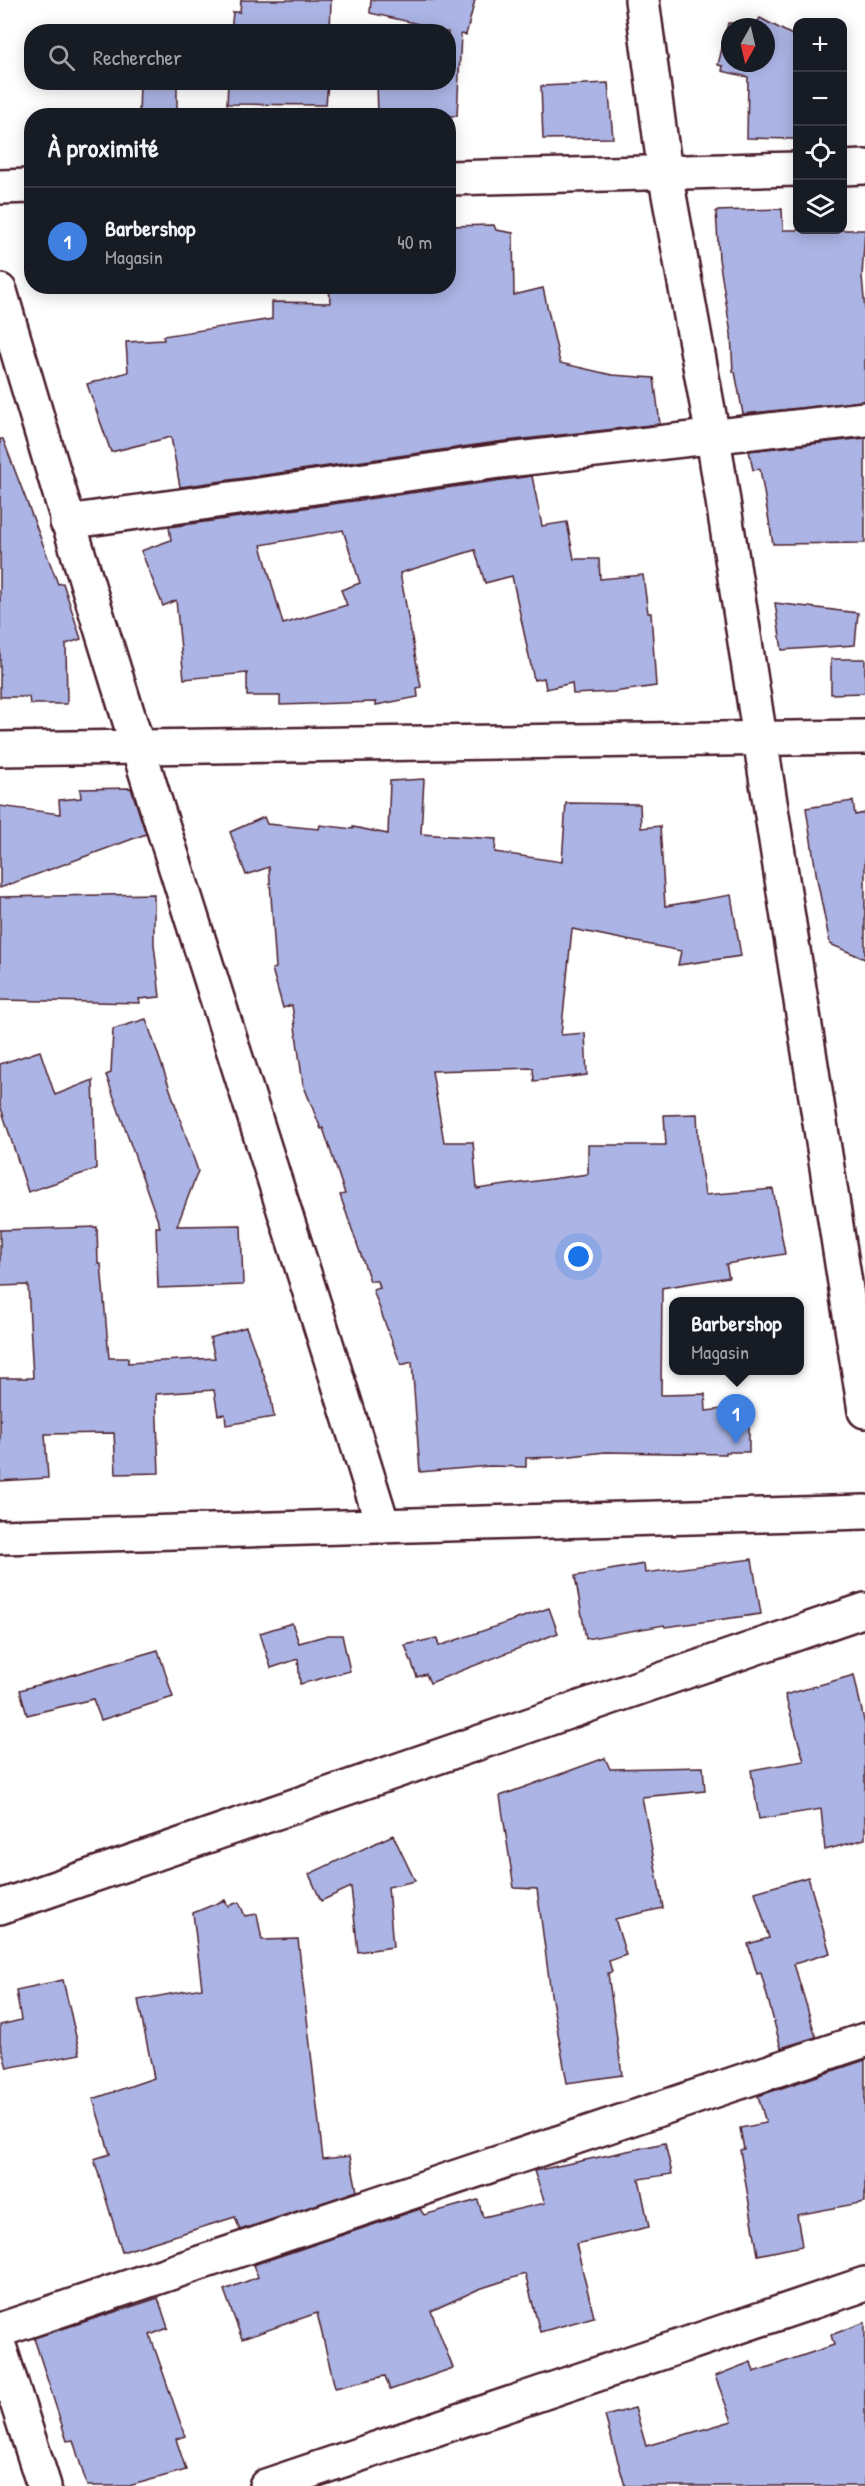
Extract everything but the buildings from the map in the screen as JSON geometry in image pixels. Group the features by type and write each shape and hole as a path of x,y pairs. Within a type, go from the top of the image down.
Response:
{"street":[{"path":"642,0 665,173 712,437 865,1411"},
{"path":"847,168 865,167"},
{"path":"456,178 793,169"},
{"path":"0,187 24,186"},
{"path":"0,291 67,522 383,1526"},
{"path":"67,522 487,463 865,419"},
{"path":"0,749 865,737"},
{"path":"0,1537 865,1512"},
{"path":"0,1907 865,1610"},
{"path":"0,2330 865,2040"},
{"path":"266,2486 865,2284"},
{"path":"0,2349 44,2486"}],"place":[{"name":"Barbershop","path":"736,1444"}]}
